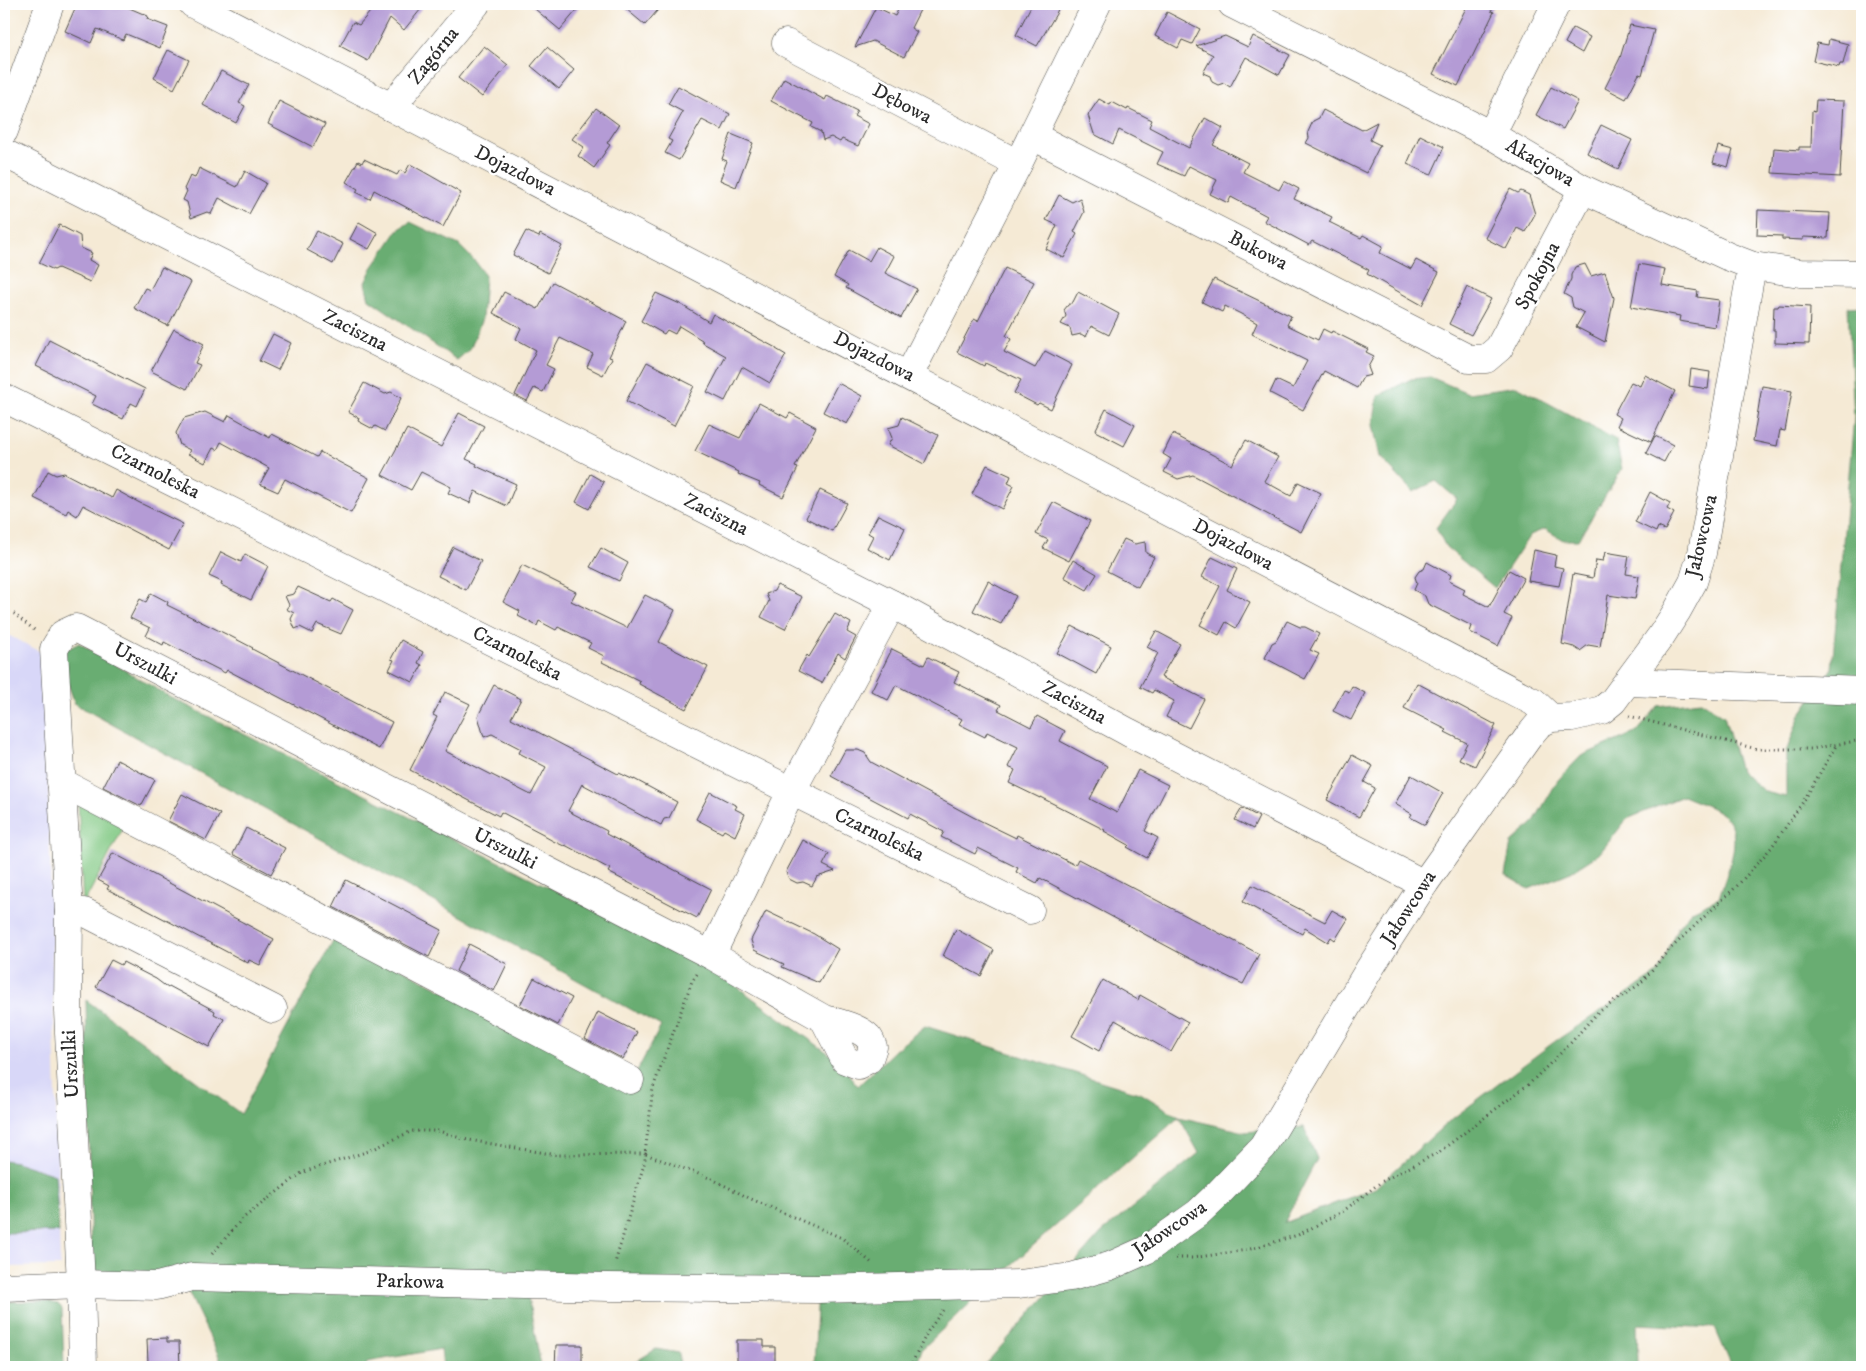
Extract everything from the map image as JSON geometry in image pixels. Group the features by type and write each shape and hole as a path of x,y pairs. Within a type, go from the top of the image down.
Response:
{"street":[{"path":"4,131 50,4"},
{"name":"Dojazdowa","path":"193,4 1534,702 1551,718"},
{"name":"Zagórna","path":"391,107 476,4"},
{"path":"909,375 1018,164 1096,4"},
{"name":"Akacjowa","path":"1232,4 1491,135 1583,189 1727,256 1753,266 1800,273 1862,274"},
{"path":"1491,135 1556,4"},
{"name":"Dębowa","path":"786,43 1018,164"},
{"name":"Bukowa","path":"1032,136 1469,359 1486,359"},
{"name":"Zaciszna","path":"4,153 892,604 1128,732 1424,884"},
{"name":"Spokojna","path":"1486,359 1499,348 1583,189"},
{"name":"Jałowcowa","path":"1602,710 1613,701 1661,636 1693,582 1702,553 1753,266"},
{"name":"Czarnoleska","path":"4,398 295,542 790,792 1030,910"},
{"path":"711,955 790,792 892,604"},
{"name":"Urszulki","path":"83,1367 68,1011 69,912 54,649 63,634 76,628 711,955 815,1014"},
{"path":"1628,682 1862,691"},
{"path":"1551,718 1572,717 1602,710"},
{"name":"Jałowcowa","path":"818,1289 1018,1284 1062,1278 1110,1266 1146,1250 1198,1214 1263,1146 1370,968 1424,884 1529,736 1539,724 1551,718"},
{"path":"61,782 630,1080"},
{"path":"69,912 84,912 273,1009"},
{"name":"Parkowa","path":"4,1286 81,1284 157,1286 192,1277 608,1287 818,1289"}],"path":[{"path":"4,611 14,614 55,646"},
{"path":"1602,710 1636,717 1757,749 1810,749 1862,740"},
{"path":"1169,1258 1192,1258 1248,1250 1298,1235 1342,1212 1382,1182 1439,1152 1529,1084 1568,1046 1597,1013 1640,984 1666,953 1738,885 1776,840 1803,802 1837,744"},
{"path":"608,1287 645,1161 653,1088 692,981 711,955"},
{"path":"192,1277 242,1219 303,1172 368,1150 412,1131 440,1131 463,1139 558,1155 645,1154 712,1179 766,1206 842,1238 880,1270"},
{"path":"910,1367 928,1331 944,1308 968,1285"}],"shaded area":[{"path":"4,633 45,654 60,1266 4,1267"}],"green space":[{"path":"410,222 459,245 476,262 485,276 482,319 470,349 457,360 369,299 365,283 372,268 398,230"},
{"path":"1862,306 1862,1367 1732,1367 1715,1328 1637,1324 1638,1367 983,1367 1101,1233 1199,1153 1179,1117 1245,1132 1304,1127 1317,1159 1284,1223 1375,1188 1448,1122 1554,1042 1658,973 1678,927 1691,911 1719,898 1730,864 1734,841 1733,830 1728,820 1719,812 1683,796 1627,819 1599,854 1571,872 1529,889 1505,875 1511,843 1533,823 1558,780 1581,756 1637,732 1658,706 1701,701 1724,716 1740,771 1765,792 1786,797 1786,752 1800,715 1832,668 1854,417 1848,307"},
{"path":"1430,377 1468,393 1517,386 1616,440 1622,469 1578,540 1563,540 1545,529 1530,535 1495,588 1446,547 1436,528 1457,499 1436,481 1413,492 1380,457 1373,425 1378,396 1411,379"},
{"path":"79,643 172,698 714,970 835,1058 858,1086 895,1050 925,1026 1142,1094 1179,1117 1001,1274 922,1349 916,1367 814,1367 818,1289 528,1297 541,1366 543,1367 443,1367 441,1349 367,1362 366,1367 224,1367 187,1289 91,1270 86,1000 241,1114 336,935 629,1086 661,1026 75,704 67,681 62,652"},
{"path":"78,799 126,823 83,905"},
{"path":"4,1160 55,1175 59,1232 4,1233"},
{"path":"42,1301 58,1304 62,1308 64,1367 4,1367 4,1302"},
{"path":"656,1349 679,1353 680,1367 627,1367"}],"building":[{"path":"77,4 120,4 148,16 147,19 168,27 160,48 126,34 123,40 97,29 91,43 65,31"},
{"path":"372,4 425,4 404,30 390,18 368,61 340,46 353,22 359,25 375,6"},
{"path":"529,4 582,4 560,30"},
{"path":"620,4 663,4 645,25"},
{"path":"901,4 923,4 911,28 917,32 904,57 873,41 855,47 876,7 895,16"},
{"path":"1032,4 1060,4 1037,46 1016,35"},
{"path":"1468,4 1495,4 1491,11 1494,12 1458,86 1433,74"},
{"path":"1167,12 1200,29 1192,44 1182,40 1178,48 1155,36"},
{"path":"1630,25 1654,30 1642,75 1639,74 1626,99 1605,88 1620,58"},
{"path":"1573,28 1590,37 1582,53 1565,43"},
{"path":"1225,36 1248,47 1253,36 1290,55 1279,75 1246,57 1230,87 1224,83 1218,85 1212,82 1210,76 1203,73 1213,55 1196,46"},
{"path":"1829,39 1848,44 1843,64 1840,64 1839,67 1813,61 1817,43 1828,45"},
{"path":"484,46 508,65 482,97 458,78"},
{"path":"547,47 574,70 559,89 531,66"},
{"path":"168,50 189,60 174,89 154,78"},
{"path":"221,71 249,85 239,103 245,106 236,123 203,105"},
{"path":"784,78 825,100 827,96 857,111 854,116 869,124 858,146 842,139 840,142 831,137 823,140 821,132 811,127 813,123 771,101"},
{"path":"678,86 730,114 722,130 702,120 679,160 665,153 672,141 668,139 683,112 668,104"},
{"path":"1551,87 1578,101 1563,129 1536,115"},
{"path":"1099,99 1110,105 1112,102 1127,110 1128,108 1152,120 1149,127 1189,148 1205,118 1223,128 1213,145 1248,163 1243,172 1279,190 1284,181 1299,189 1294,199 1332,217 1329,222 1361,238 1363,235 1383,246 1380,253 1411,269 1416,260 1439,272 1422,305 1367,274 1369,270 1312,241 1309,245 1264,221 1267,216 1231,197 1228,203 1210,194 1217,180 1189,166 1184,176 1157,164 1163,152 1119,130 1113,144 1094,134 1088,115"},
{"path":"1816,100 1844,101 1840,177 1772,173 1774,148 1799,150 1799,147 1811,147 1812,111 1815,112"},
{"path":"279,101 325,124 313,147 268,124"},
{"path":"596,108 619,125 607,143 610,145 594,168 578,156 584,147 572,139"},
{"path":"1323,110 1362,130 1377,122 1370,140 1380,145 1366,173 1306,143 1313,121 1319,118"},
{"path":"1601,125 1632,140 1618,169 1587,153"},
{"path":"731,134 753,143 736,187 720,180 727,161 722,159"},
{"path":"1420,135 1444,147 1431,175 1407,164"},
{"path":"1718,146 1733,150 1728,167 1713,163"},
{"path":"364,159 397,175 400,170 405,173 410,164 461,193 443,227 374,190 370,199 356,192 358,189 346,182 358,161 362,163"},
{"path":"199,168 237,187 245,171 266,183 249,214 219,198 211,214 207,212 191,218 187,202 183,200 187,191 184,189 190,176 195,178"},
{"path":"1510,189 1529,195 1535,214 1525,232 1517,228 1506,249 1485,238"},
{"path":"1059,195 1072,202 1080,198 1084,212 1074,232 1077,234 1064,258 1046,249 1057,225 1046,220"},
{"path":"1758,210 1830,213 1828,238 1803,237 1803,240 1782,239 1782,236 1757,235"},
{"path":"359,222 378,233 369,249 350,239"},
{"path":"59,225 80,236 81,248 92,253 89,260 98,265 90,282 58,268 54,270 39,263"},
{"path":"317,231 343,244 333,264 307,250"},
{"path":"526,231 539,237 540,234 562,246 548,273 513,255"},
{"path":"877,247 894,256 885,273 917,289 901,318 846,288 848,285 834,277 849,250 869,261"},
{"path":"1585,264 1591,276 1605,272 1614,298 1605,342 1576,327 1584,313 1573,307 1571,298 1564,294 1575,267"},
{"path":"1639,264 1665,269 1662,285 1698,291 1697,297 1719,300 1715,327 1679,321 1680,316 1631,307"},
{"path":"162,267 191,282 168,326 134,308 145,288 150,290"},
{"path":"1005,268 1034,282 1006,336 1011,339 1004,352 1035,368 1045,351 1072,365 1051,409 1039,403 1037,405 1014,393 1021,380 985,363 984,366 957,352 974,319 978,321"},
{"path":"1214,279 1291,316 1287,325 1318,340 1323,329 1331,333 1332,331 1368,349 1366,352 1374,356 1368,367 1371,375 1363,377 1357,388 1324,371 1303,410 1270,393 1276,380 1293,388 1307,361 1252,334 1257,323 1241,314 1225,306 1222,312 1202,302"},
{"path":"553,282 626,321 609,357 612,358 603,375 587,367 593,354 560,338 546,365 554,369 543,392 534,388 527,401 515,395 536,350 516,339 521,328 493,313 504,292 538,309"},
{"path":"1467,287 1491,299 1471,335 1449,324"},
{"path":"1078,292 1119,314 1109,335 1091,326 1086,337 1081,334 1072,336 1070,328 1061,324 1066,316 1064,310 1073,302"},
{"path":"656,293 680,304 709,322 713,314 786,355 770,383 742,367 725,401 707,392 726,356 679,326 675,334 667,330 664,334 641,321"},
{"path":"1779,305 1810,307 1809,344 1775,343 1775,330 1773,330 1774,307"},
{"path":"174,329 204,344 195,363 200,365 187,389 151,371"},
{"path":"273,334 291,343 278,370 259,361"},
{"path":"49,340 145,389 137,406 131,403 123,419 92,404 96,396 36,366"},
{"path":"647,362 694,386 674,426 626,401"},
{"path":"1691,369 1710,372 1708,389 1689,386"},
{"path":"1645,375 1675,391 1651,442 1617,426 1621,418 1614,414 1631,382 1640,386"},
{"path":"364,383 385,394 391,392 401,398 385,431 375,426 373,429 358,421 359,418 348,412"},
{"path":"838,383 862,396 847,424 823,412"},
{"path":"1762,386 1792,391 1785,431 1780,430 1777,446 1753,441"},
{"path":"759,403 787,418 790,413 816,427 795,467 798,468 783,497 759,485 760,483 738,474 739,472 695,451 709,424 740,438"},
{"path":"1106,409 1135,425 1124,446 1095,431"},
{"path":"205,412 225,422 229,415 270,438 272,434 317,457 320,452 369,478 351,513 285,479 278,492 260,484 269,468 221,442 217,450 213,448 205,463 188,454 190,450 180,445 176,433 184,418"},
{"path":"459,413 484,426 466,459 477,464 476,466 516,484 507,506 475,491 470,503 448,493 451,487 421,472 411,490 382,475 407,429 441,447"},
{"path":"902,417 938,435 924,464 888,445 892,438 888,428 899,425"},
{"path":"1173,434 1232,465 1246,440 1278,457 1264,481 1291,496 1298,482 1321,493 1301,532 1193,475 1178,479 1164,472 1171,459 1163,454"},
{"path":"1655,436 1673,445 1664,462 1646,453"},
{"path":"987,465 1011,476 1008,483 1014,486 1002,509 972,494"},
{"path":"48,471 56,475 64,473 112,498 116,490 183,524 169,550 83,505 77,516 68,510 66,514 34,498"},
{"path":"590,474 604,482 589,509 576,502"},
{"path":"820,490 847,503 832,531 806,518"},
{"path":"1650,492 1670,503 1667,509 1674,513 1665,530 1658,527 1656,532 1635,522"},
{"path":"1053,502 1090,521 1069,561 1043,548 1048,540 1036,534"},
{"path":"878,515 905,528 890,560 867,548 873,536 868,533"},
{"path":"1124,539 1135,544 1145,542 1146,553 1154,557 1138,587 1107,571"},
{"path":"453,547 481,561 466,590 438,576"},
{"path":"601,548 628,563 619,581 590,567"},
{"path":"1534,550 1556,555 1554,566 1563,568 1559,586 1528,581"},
{"path":"221,552 241,562 245,554 268,566 251,600 221,585 222,582 209,576"},
{"path":"1605,552 1629,556 1626,574 1639,576 1635,599 1608,595 1600,647 1588,645 1580,651 1574,647 1562,644 1573,574 1593,578 1596,560 1603,561"},
{"path":"1212,557 1237,569 1227,590 1250,602 1236,628 1226,622 1219,635 1200,625 1220,586 1202,577"},
{"path":"1073,560 1097,574 1087,590 1064,577"},
{"path":"1427,562 1451,575 1449,581 1465,589 1463,594 1489,607 1509,570 1524,578 1504,614 1512,618 1498,646 1470,632 1472,626 1428,604 1425,596 1414,590 1417,583 1415,577 1419,571 1424,569"},
{"path":"522,565 576,592 571,601 627,628 645,595 675,610 659,642 708,667 686,709 639,684 640,681 602,662 604,656 588,648 591,643 558,627 556,630 539,621 537,626 518,616 520,611 503,602"},
{"path":"988,581 1016,596 1001,624 973,611"},
{"path":"777,585 802,597 785,629 761,617 769,601 766,594 774,591"},
{"path":"298,587 331,602 333,599 353,610 341,634 317,624 312,633 300,627 295,629 291,619 294,613 286,609 289,605 285,596 294,594"},
{"path":"151,593 168,602 167,605 232,637 392,722 379,749 227,670 225,673 164,642 163,645 146,636 150,628 130,618 140,599 146,602"},
{"path":"835,614 851,623 847,632 856,637 845,658 838,653 822,683 798,671 807,655 809,657"},
{"path":"1287,621 1319,634 1310,650 1319,654 1305,679 1265,658 1272,643 1276,641"},
{"path":"1072,626 1111,646 1096,674 1057,653"},
{"path":"1156,631 1180,644 1161,677 1204,699 1189,728 1166,717 1174,701 1154,690 1152,693 1140,687 1158,653 1147,647"},
{"path":"401,640 423,652 418,663 422,665 413,682 389,670 394,660 391,659"},
{"path":"892,649 924,665 928,657 959,672 954,682 1001,705 998,710 1031,727 1037,716 1065,731 1060,741 1107,766 1090,799 1117,813 1138,770 1168,785 1145,831 1158,838 1147,858 1127,847 1129,845 1105,830 1009,783 1015,770 1008,767 1018,747 987,732 985,737 959,724 962,719 896,685 888,700 871,691"},
{"path":"1417,683 1496,725 1475,766 1459,759 1467,743 1445,732 1447,730 1404,708"},
{"path":"494,685 521,699 511,718 618,774 634,779 677,802 669,818 664,819 661,825 582,784 568,811 607,831 606,834 711,889 697,918 608,872 610,869 565,845 553,841 501,812 499,816 410,770 437,717 433,715 445,692 470,704 445,751 531,795 546,767 519,753 521,749 492,734 484,737 478,716"},
{"path":"1352,686 1365,693 1351,720 1333,711 1344,690 1349,692"},
{"path":"845,750 858,750 865,753 871,762 973,817 1016,838 1017,835 1075,865 1078,859 1259,954 1243,984 1189,958 1040,878 1037,883 1016,872 1018,868 978,848 975,854 941,837 944,832 910,814 908,818 842,783 831,776"},
{"path":"1352,755 1373,766 1364,782 1375,788 1359,817 1327,800"},
{"path":"117,760 155,780 141,806 103,787"},
{"path":"1411,775 1443,793 1425,825 1410,817 1412,814 1395,804"},
{"path":"710,792 737,806 735,809 745,814 735,836 724,830 722,833 696,819"},
{"path":"182,794 220,814 206,840 168,821"},
{"path":"1242,808 1259,817 1253,829 1235,820"},
{"path":"246,828 285,848 271,874 233,854"},
{"path":"803,840 829,854 823,865 835,871 817,877 812,886 789,879 786,872"},
{"path":"113,853 274,939 260,965 249,960 248,963 107,889 109,886 98,880"},
{"path":"346,880 442,930 429,957 333,907"},
{"path":"1252,885 1325,922 1332,910 1348,919 1335,940 1331,937 1328,942 1305,928 1302,934 1243,902"},
{"path":"766,911 814,934 838,949 819,983 782,967 784,964 754,950 751,940"},
{"path":"956,929 994,950 981,976 943,956"},
{"path":"469,944 507,964 494,991 456,971"},
{"path":"111,960 121,965 123,962 156,979 168,988 169,986 215,1011 214,1014 224,1019 209,1047 96,987"},
{"path":"534,978 572,998 558,1025 520,1005"},
{"path":"1103,980 1138,1000 1140,995 1188,1022 1171,1052 1115,1020 1099,1051 1072,1036"},
{"path":"598,1012 637,1032 623,1059 585,1039"},
{"path":"167,1338 167,1342 179,1342 180,1367 151,1367 151,1363 148,1363 147,1339"},
{"path":"737,1340 764,1340 764,1347 775,1347 775,1367 737,1367"},
{"path":"556,1345 582,1345 582,1367 555,1367"}]}
